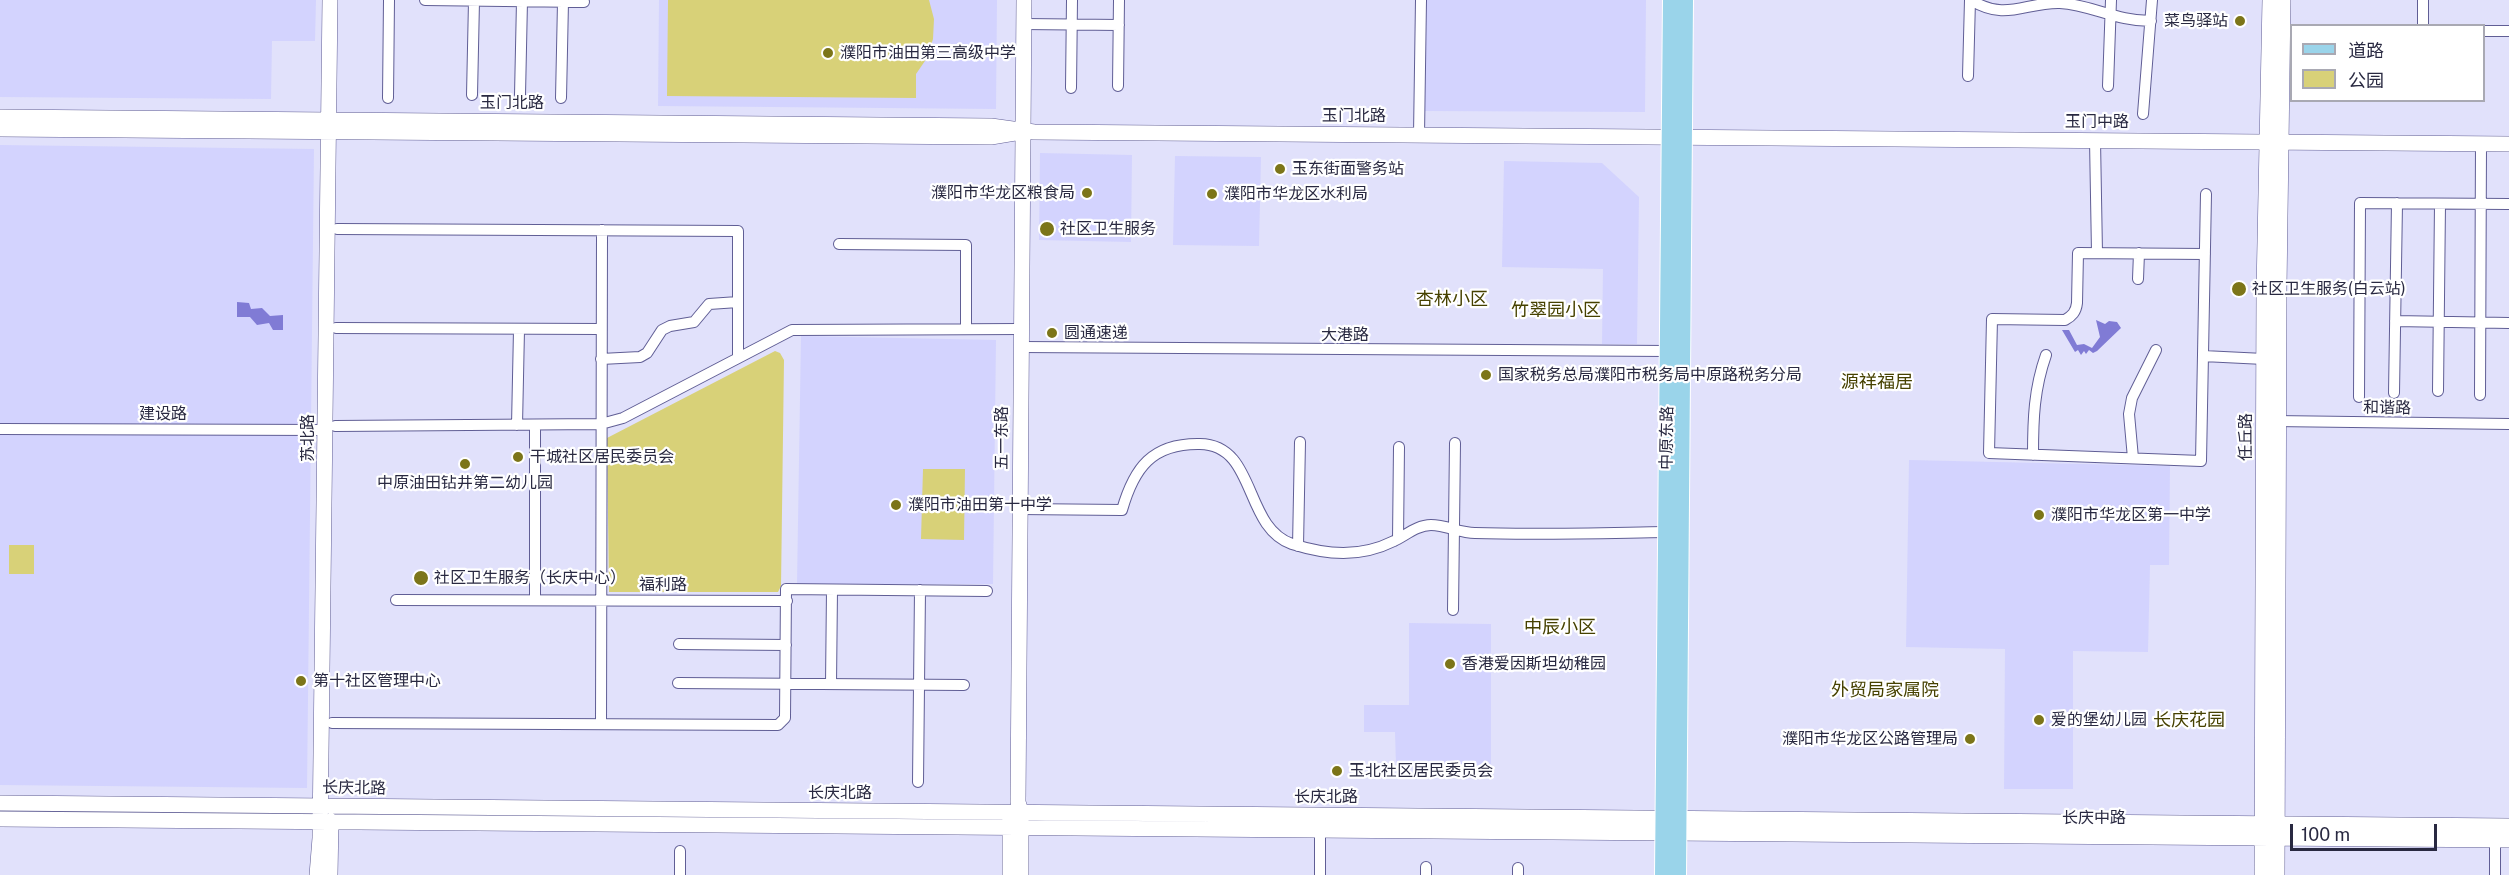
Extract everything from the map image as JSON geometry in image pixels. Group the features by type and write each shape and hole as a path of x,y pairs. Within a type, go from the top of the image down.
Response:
{"main road":[{"name":"中原东路","path":"1663,875 1671,825 1677,137 1671,0"},
{"name":"中原东路","path":"1678,875 1671,825 1666,532 1668,351 1685,0"}],"street":[{"name":"苏北路","path":"317,875 326,814 332,723 330,428 336,328 337,229 330,0"},
{"name":"苏北路","path":"330,875 326,814 333,126 339,0"},
{"path":"388,98 389,0"},
{"path":"425,0 579,1"},
{"path":"472,95 477,0"},
{"name":"五一东路","path":"1014,0 1017,132 1015,820 1021,875"},
{"name":"五一东路","path":"1017,132 1024,0"},
{"path":"1071,87 1072,0"},
{"path":"1118,86 1119,0"},
{"path":"1419,135 1421,0"},
{"path":"1971,0 1985,9 1996,11 2062,3 2111,16 2151,21"},
{"path":"1968,76 1971,0"},
{"path":"2108,86 2111,0"},
{"path":"2143,114 2152,0"},
{"name":"任丘路","path":"2270,0 2274,142 2270,830 2277,875"},
{"name":"任丘路","path":"2272,421 2264,359 2283,0"},
{"path":"2423,0 2423,24"},
{"path":"520,95 526,1"},
{"path":"561,98 563,2"},
{"path":"1024,24 1119,25"},
{"path":"2485,31 2509,31"},
{"name":"玉门北路","path":"0,117 333,126 992,137 1017,132 1677,137"},
{"name":"玉门北路","path":"0,129 333,126"},
{"name":"玉门中路","path":"1677,137 2509,144"},
{"path":"2095,140 2097,253"},
{"path":"2480,395 2481,144"},
{"path":"2205,254 2078,253 2077,303 2076,311 2071,317 2065,320 1992,318 1989,453 2201,461 2205,254 2206,194"},
{"path":"2359,397 2360,203 2509,204"},
{"path":"2394,393 2397,203"},
{"path":"2438,391 2440,204"},
{"path":"337,229 738,231 738,358"},
{"path":"601,723 602,230"},
{"path":"839,244 966,245 966,328"},
{"path":"2138,279 2139,253"},
{"path":"601,359 640,357 647,353 662,330 694,322 709,304 738,302"},
{"path":"2395,321 2509,323"},
{"path":"336,328 601,330"},
{"name":"建设路","path":"0,429 601,424 623,418 792,330 801,328 1017,329"},
{"name":"五一东路","path":"1010,875 1018,802 1021,347 1017,329"},
{"path":"517,425 519,330"},
{"name":"大港路","path":"1021,347 1668,351"},
{"path":"2133,458 2129,414 2132,398 2156,350"},
{"path":"2033,455 2033,410 2036,382 2046,355"},
{"path":"2203,356 2264,359"},
{"name":"和谐路","path":"2272,421 2509,424"},
{"path":"535,425 535,600"},
{"path":"1298,546 1300,441"},
{"path":"1453,610 1455,443"},
{"path":"1020,509 1122,510 1130,483 1152,457 1180,446 1216,445 1225,449 1240,468 1266,525 1276,537 1298,546 1331,553 1359,553 1431,525 1478,533 1666,532"},
{"path":"1398,539 1399,447"},
{"path":"332,723 778,724 785,718 786,589 987,591"},
{"path":"831,684 832,590"},
{"path":"918,782 920,590"},
{"name":"福利路","path":"396,600 787,601"},
{"path":"680,644 786,645"},
{"path":"678,683 964,685"},
{"name":"长庆北路","path":"0,803 326,814"},
{"name":"长庆北路","path":"0,819 326,814 1671,825"},
{"name":"长庆北路","path":"1015,820 1320,830 1671,825"},
{"name":"长庆中路","path":"1671,825 2270,830 2509,826"},
{"path":"1320,830 1320,875"},
{"name":"任丘路","path":"2262,875 2270,830"},
{"name":"长庆中路","path":"2270,830 2502,840"},
{"path":"2495,875 2502,840"},
{"path":"680,851 680,875"}],"shaded area":[{"path":"0,0 316,0 315,41 272,41 271,99 0,97"},
{"name":"濮阳市油田第三高级中学","path":"659,0 997,0 996,109 658,106"},
{"path":"1427,0 1646,0 1645,112 1425,111"},
{"path":"0,145 314,149 307,788 0,785"},
{"path":"1040,153 1132,155 1131,242 1039,240"},
{"path":"1175,156 1261,157 1259,246 1173,245"},
{"path":"1504,161 1602,163 1639,197 1637,344 1602,344 1603,269 1502,267"},
{"path":"237,302 249,303 251,309 262,308 270,316 283,315 283,330 273,330 269,323 257,325 250,317 237,317"},
{"path":"2096,320 2105,324 2109,321 2117,322 2121,328 2097,351 2093,353 2089,350 2086,354 2084,351 2081,355 2078,350 2075,352 2062,330 2069,330 2077,345 2084,344 2092,348 2100,337"},
{"name":"濮阳市油田第十中学","path":"801,336 996,340 993,584 797,584"},
{"name":"濮阳市华龙区第一中学","path":"1909,460 2170,466 2169,565 2150,565 2148,652 2073,651 2073,789 2004,789 2005,649 1906,647"},
{"name":"香港爱因斯坦幼稚园","path":"1409,623 1491,624 1491,765 1396,765 1395,732 1364,732 1364,705 1409,705"}],"green space":[{"name":"濮阳市油田第三高级中学","path":"668,0 929,0 934,19 933,39 927,58 916,74 916,98 667,96"},
{"path":"775,351 780,353 784,360 781,586 778,592 609,592 607,438"},
{"path":"923,469 965,469 964,540 921,539"},
{"path":"9,545 34,545 34,574 9,574"}],"place":[{"name":"菜鸟驿站","path":"2240,21"},
{"name":"濮阳市油田第三高级中学","path":"828,53"},
{"name":"玉东街面警务站","path":"1280,169"},
{"name":"濮阳市华龙区粮食局","path":"1087,193"},
{"name":"濮阳市华龙区水利局","path":"1212,194"},
{"name":"社区卫生服务","path":"1047,229"},
{"name":"社区卫生服务(白云站)","path":"2239,289"},
{"name":"圆通速递","path":"1052,333"},
{"name":"国家税务总局濮阳市税务局中原路税务分局","path":"1486,375"},
{"name":"干城社区居民委员会","path":"518,457"},
{"name":"中原油田钻井第二幼儿园","path":"465,464"},
{"name":"濮阳市油田第十中学","path":"896,505"},
{"name":"濮阳市华龙区第一中学","path":"2039,515"},
{"name":"社区卫生服务（长庆中心）","path":"421,578"},
{"name":"香港爱因斯坦幼稚园","path":"1450,664"},
{"name":"第十社区管理中心","path":"301,681"},
{"name":"爱的堡幼儿园","path":"2039,720"},
{"name":"濮阳市华龙区公路管理局","path":"1970,739"},
{"name":"玉北社区居民委员会","path":"1337,771"}],"district":[{"name":"杏林小区","path":"1452,299"},
{"name":"竹翠园小区","path":"1556,310"},
{"name":"源祥福居","path":"1877,382"},
{"name":"中辰小区","path":"1560,627"},
{"name":"外贸局家属院","path":"1885,690"},
{"name":"长庆花园","path":"2189,720"}]}
